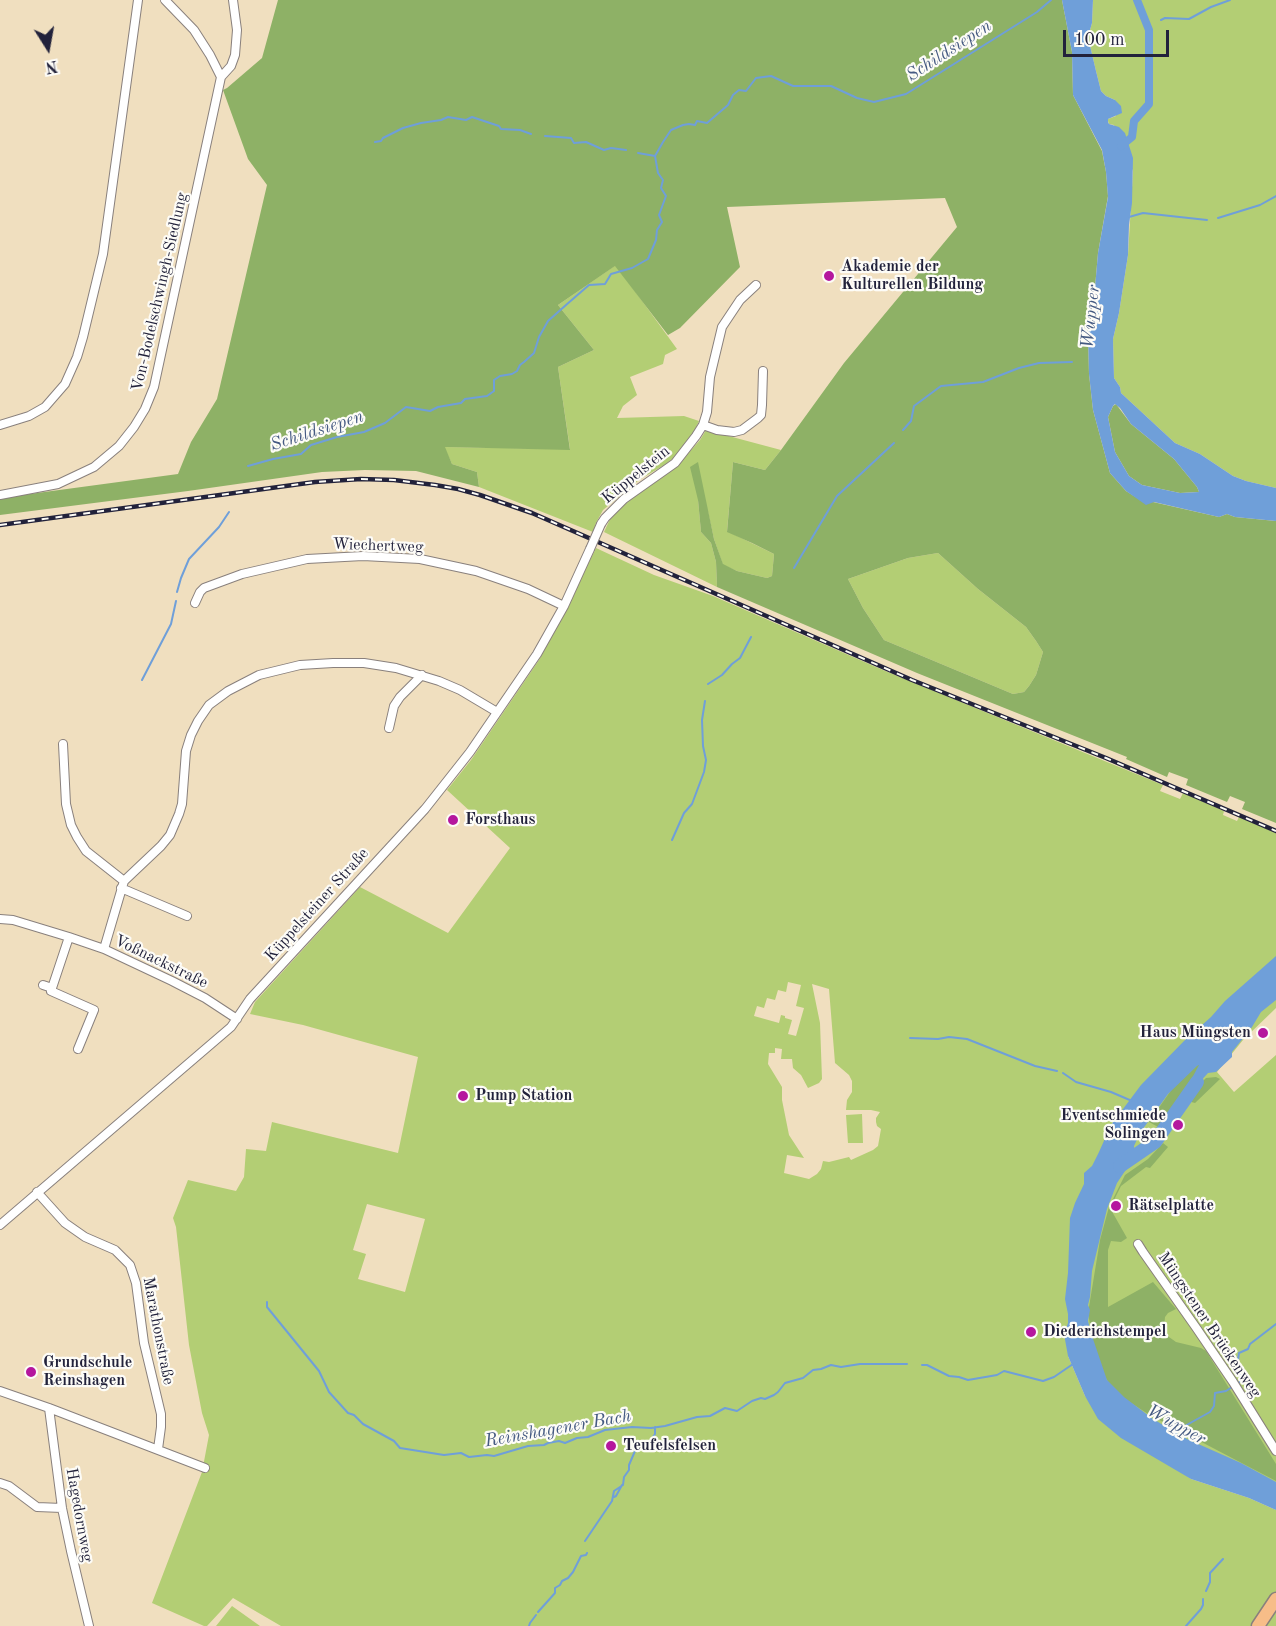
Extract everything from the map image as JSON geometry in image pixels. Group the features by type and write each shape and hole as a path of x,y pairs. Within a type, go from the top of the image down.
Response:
{"main road":[{"path":"1258,1626 1274,1607"}],"street":[{"path":"0,424 29,416 45,407 56,396 69,378 84,337 104,244 138,0"},
{"path":"165,0 194,30 221,77"},
{"name":"Von-Bodelschwingh-Siedlung","path":"0,495 58,484 93,467 120,446 145,409 156,376 221,77 231,66 235,55 237,30 233,0"},
{"name":"Küppelstein","path":"590,549 601,524 614,509 633,492 675,463 703,425 707,412 710,377 722,327 740,300 756,285"},
{"path":"703,425 734,432 742,430 758,418 762,405 763,371"},
{"name":"Küppelsteiner Straße","path":"0,1225 231,1027 250,999 425,809 463,761 537,654 564,606 590,549"},
{"name":"Wiechertweg","path":"195,603 204,588 242,574 307,560 363,556 420,559 467,569 509,581 564,606"},
{"path":"104,949 122,885 170,835 182,804 184,765 190,735 209,705 228,691 259,675 287,668 311,664 364,663 422,675 460,690 497,712"},
{"path":"389,728 394,706 422,675"},
{"path":"63,744 66,804 71,825 87,851 122,885 187,916"},
{"name":"Voßnackstraße","path":"0,918 104,949 197,994 237,1019"},
{"path":"69,937 51,991 94,1010 78,1049"},
{"path":"43,985 52,988"},
{"name":"Marathonstraße","path":"37,1192 65,1223 85,1237 115,1250 130,1266 136,1282 144,1343 161,1414 158,1449"},
{"name":"Müngstener Brückenweg","path":"1138,1244 1235,1384 1276,1451"},
{"path":"0,1391 205,1468"},
{"name":"Hagedornweg","path":"50,1408 62,1508 89,1626"},
{"path":"0,1483 9,1486 37,1507 62,1508"}],"green space":[{"path":"278,0 1062,0 1072,52 1073,95 1102,151 1106,172 1108,196 1088,334 1093,410 1110,473 1126,491 1153,502 1219,517 1227,514 1235,517 1276,521 1276,823 1242,809 1245,802 1230,796 1227,802 1186,785 1188,779 1169,772 1167,777 1126,759 1127,757 917,673 717,587 716,562 711,543 701,532 698,500 690,467 698,462 714,539 723,564 737,571 767,578 772,576 774,554 727,532 733,462 765,470 844,363 957,227 945,198 727,207 740,267 680,328 668,335 615,266 558,305 594,350 558,367 570,450 445,447 452,464 477,472 479,487 416,471 322,472 0,515 0,498 178,474 191,442 217,399 267,185 248,159 223,90 262,58","holes":["938,553 978,589 1026,627 1043,652 1036,675 1024,692 1013,694 884,640 863,608 848,579 908,558"]},
{"path":"1093,0 1276,0 1276,488 1233,476 1200,454 1175,443 1121,393 1114,378 1113,339 1128,255 1133,171 1114,125 1109,124 1108,119 1116,116 1115,100 1101,91 1088,37 1092,23"},
{"path":"616,265 677,349 665,355 663,364 630,377 637,395 623,406 617,418 684,416 699,421 694,432 676,456 639,480 603,510 593,532 479,487 477,472 452,464 444,447 570,449 558,367 594,350 558,305"},
{"path":"1116,404 1131,424 1174,459 1199,492 1180,493 1142,485 1129,476 1115,452 1108,417"},
{"path":"706,430 781,450 765,470 733,462 727,531 774,554 772,576 767,578 723,565 708,512 698,500 701,532 711,543 716,562 717,587 604,532 611,517 631,499 677,466"},
{"path":"596,548 654,575 713,596 883,670 1163,785 1160,791 1180,799 1183,793 1224,811 1223,815 1237,821 1239,817 1276,833 1276,1008 1243,1040 1217,1072 1234,1092 1276,1055 1276,1485 1164,1438 1068,1356 1085,1396 1191,1479 1249,1498 1276,1510 1276,1626 281,1626 233,1598 207,1626 204,1626 152,1603 202,1472 209,1435 202,1413 189,1345 176,1227 173,1218 188,1180 236,1191 244,1177 246,1149 266,1151 272,1122 398,1153 418,1057 303,1025 250,1014 255,1002 360,887 448,933 510,848 447,790 471,760 539,660","holes":["788,982 801,985 796,1006 804,1008 796,1036 788,1034 792,1020 785,1016 781,1015 779,1023 754,1016 757,1006 764,1008 767,998 775,1000 778,990 786,992","812,984 829,989 835,1063 849,1075 852,1081 852,1092 847,1100 846,1110 880,1112 876,1122 881,1129 878,1146 873,1150 851,1160 849,1157 829,1162 823,1161 821,1169 809,1179 784,1173 787,1155 804,1158 789,1135 782,1100 782,1087 768,1064 769,1053 775,1053 775,1048 782,1049 781,1059 792,1059 793,1068 801,1075 808,1088 819,1083 822,1079 820,1023","367,1204 425,1219 405,1292 358,1279 366,1254 353,1250"]},
{"path":"938,553 978,589 1026,627 1043,652 1036,675 1024,692 1013,694 884,640 863,608 848,579 908,558"},
{"path":"1209,1051 1183,1094 1188,1096 1206,1078 1220,1079 1195,1103 1180,1099 1160,1128 1149,1122 1174,1086"},
{"path":"862,1114 863,1143 848,1143 846,1115"},
{"path":"1163,1143 1168,1147 1150,1168 1146,1167 1121,1186 1110,1208 1127,1238 1121,1242 1111,1241 1108,1250 1108,1307 1153,1282 1176,1309 1165,1317 1164,1328 1169,1337 1176,1342 1206,1351 1276,1464 1276,1481 1148,1414 1113,1391 1096,1360 1088,1313 1100,1240 1109,1207 1125,1175 1148,1159"},
{"path":"232,1606 260,1626 216,1626"}],"water":[{"path":"1062,0 1093,0 1092,23 1088,37 1101,91 1121,106 1122,113 1108,119 1108,122 1125,133 1133,158 1128,255 1113,339 1114,378 1121,393 1175,443 1200,454 1233,476 1276,488 1276,521 1235,517 1227,514 1219,517 1154,502 1146,505 1126,491 1110,473 1093,410 1088,334 1098,253 1108,197 1106,172 1102,150 1073,95 1072,52","holes":["1115,404 1131,424 1174,459 1199,492 1180,493 1142,485 1129,476 1115,452 1108,417"]},
{"path":"1276,956 1276,1000 1261,1012 1232,1052 1232,1057 1216,1072 1208,1073 1188,1095 1184,1093 1199,1065 1197,1066 1168,1094 1140,1133 1134,1146 1135,1156 1117,1183 1107,1209 1092,1271 1088,1321 1107,1380 1124,1397 1153,1419 1187,1439 1241,1463 1276,1482 1276,1510 1249,1498 1191,1479 1121,1438 1098,1419 1085,1396 1068,1356 1064,1334 1068,1323 1065,1299 1070,1218 1084,1184 1084,1173 1092,1166 1111,1125 1141,1085 1225,1001"}],"waterway":[{"name":"Schildsiepen","path":"248,466 301,454 311,445 364,432 385,423 406,407 430,411 438,407 461,403 465,399 487,396 494,391 494,380 517,371 520,365 534,353 539,337 548,321 589,285 605,284 611,274 632,268 648,259 656,240 657,230 662,222 659,215 666,196 661,188 663,180 658,173 655,156 663,142 671,130 683,125 695,125 697,121 707,123 728,105 733,95 739,90 746,91 756,78 771,76 793,86 831,86 857,98 874,102 906,94 1037,12 1051,0"},
{"path":"1121,146 1132,137 1134,121 1149,104 1149,30 1137,0"},
{"path":"1161,20 1165,18 1189,19 1230,0"},
{"path":"375,142 403,128 448,117 466,120 472,117 499,126 501,129 520,130 531,134"},
{"path":"545,136 571,138 574,143 586,142 604,150 611,148 626,150"},
{"path":"638,153 655,156"},
{"path":"1218,218 1260,205 1276,196"},
{"path":"1129,217 1143,213 1207,220"},
{"path":"903,430 911,421 914,406 941,386 983,382 1039,363 1072,362"},
{"path":"794,568 837,496 894,443"},
{"name":"Schildsiepen","path":"177,592 189,559 219,527 229,512"},
{"name":"Schildsiepen","path":"142,680 171,624 176,601"},
{"path":"708,684 722,675 740,658 751,637"},
{"path":"672,840 684,813 692,804 704,772 706,760 702,720 705,701"},
{"path":"910,1038 967,1039 1035,1066 1057,1071"},
{"path":"1063,1073 1076,1082 1132,1101"},
{"name":"Wupper","path":"1120,1166 1155,1142 1197,1082"},
{"name":"Reinshagener Bach","path":"267,1302 267,1307 319,1371 329,1392 348,1413 394,1441 400,1448 444,1455 461,1453 469,1457 494,1456 528,1446 559,1441 565,1443 605,1430 665,1426 697,1417 710,1416 725,1408 737,1411 752,1401 774,1395 785,1383 803,1378 813,1370 831,1365 841,1367 860,1364 907,1364"},
{"path":"1174,1432 1210,1412 1214,1406 1215,1393 1226,1391 1241,1381 1239,1353 1248,1349 1250,1344 1276,1324"},
{"name":"Reinshagener Bach","path":"922,1365 927,1365 949,1376 968,1380 997,1375 1004,1371 1043,1381 1054,1377 1073,1364"},
{"path":"653,1437 655,1427"},
{"path":"585,1541 612,1501 614,1491 623,1485 635,1451 638,1447 648,1445 651,1440"},
{"path":"614,1497 622,1485"},
{"path":"538,1612 555,1593 555,1588 573,1572 581,1556 587,1553"},
{"path":"1206,1591 1210,1582 1210,1573 1223,1559"},
{"path":"1186,1626 1201,1609 1203,1599"},
{"path":"529,1626 536,1615"}],"railway":[{"path":"0,525 315,482 361,479 394,480 458,489 532,513 912,680 1106,758 1276,831"}],"place":[{"name":"Akademie der Kulturellen Bildung","path":"829,276"},
{"name":"Forsthaus","path":"453,820"},
{"name":"Haus Müngsten","path":"1263,1033"},
{"name":"Pump Station","path":"463,1096"},
{"name":"Eventschmiede Solingen","path":"1178,1125"},
{"name":"Rätselplatte","path":"1116,1206"},
{"name":"Diederichstempel","path":"1031,1332"},
{"name":"Grundschule Reinshagen","path":"31,1372"},
{"name":"Teufelsfelsen","path":"611,1446"}]}
